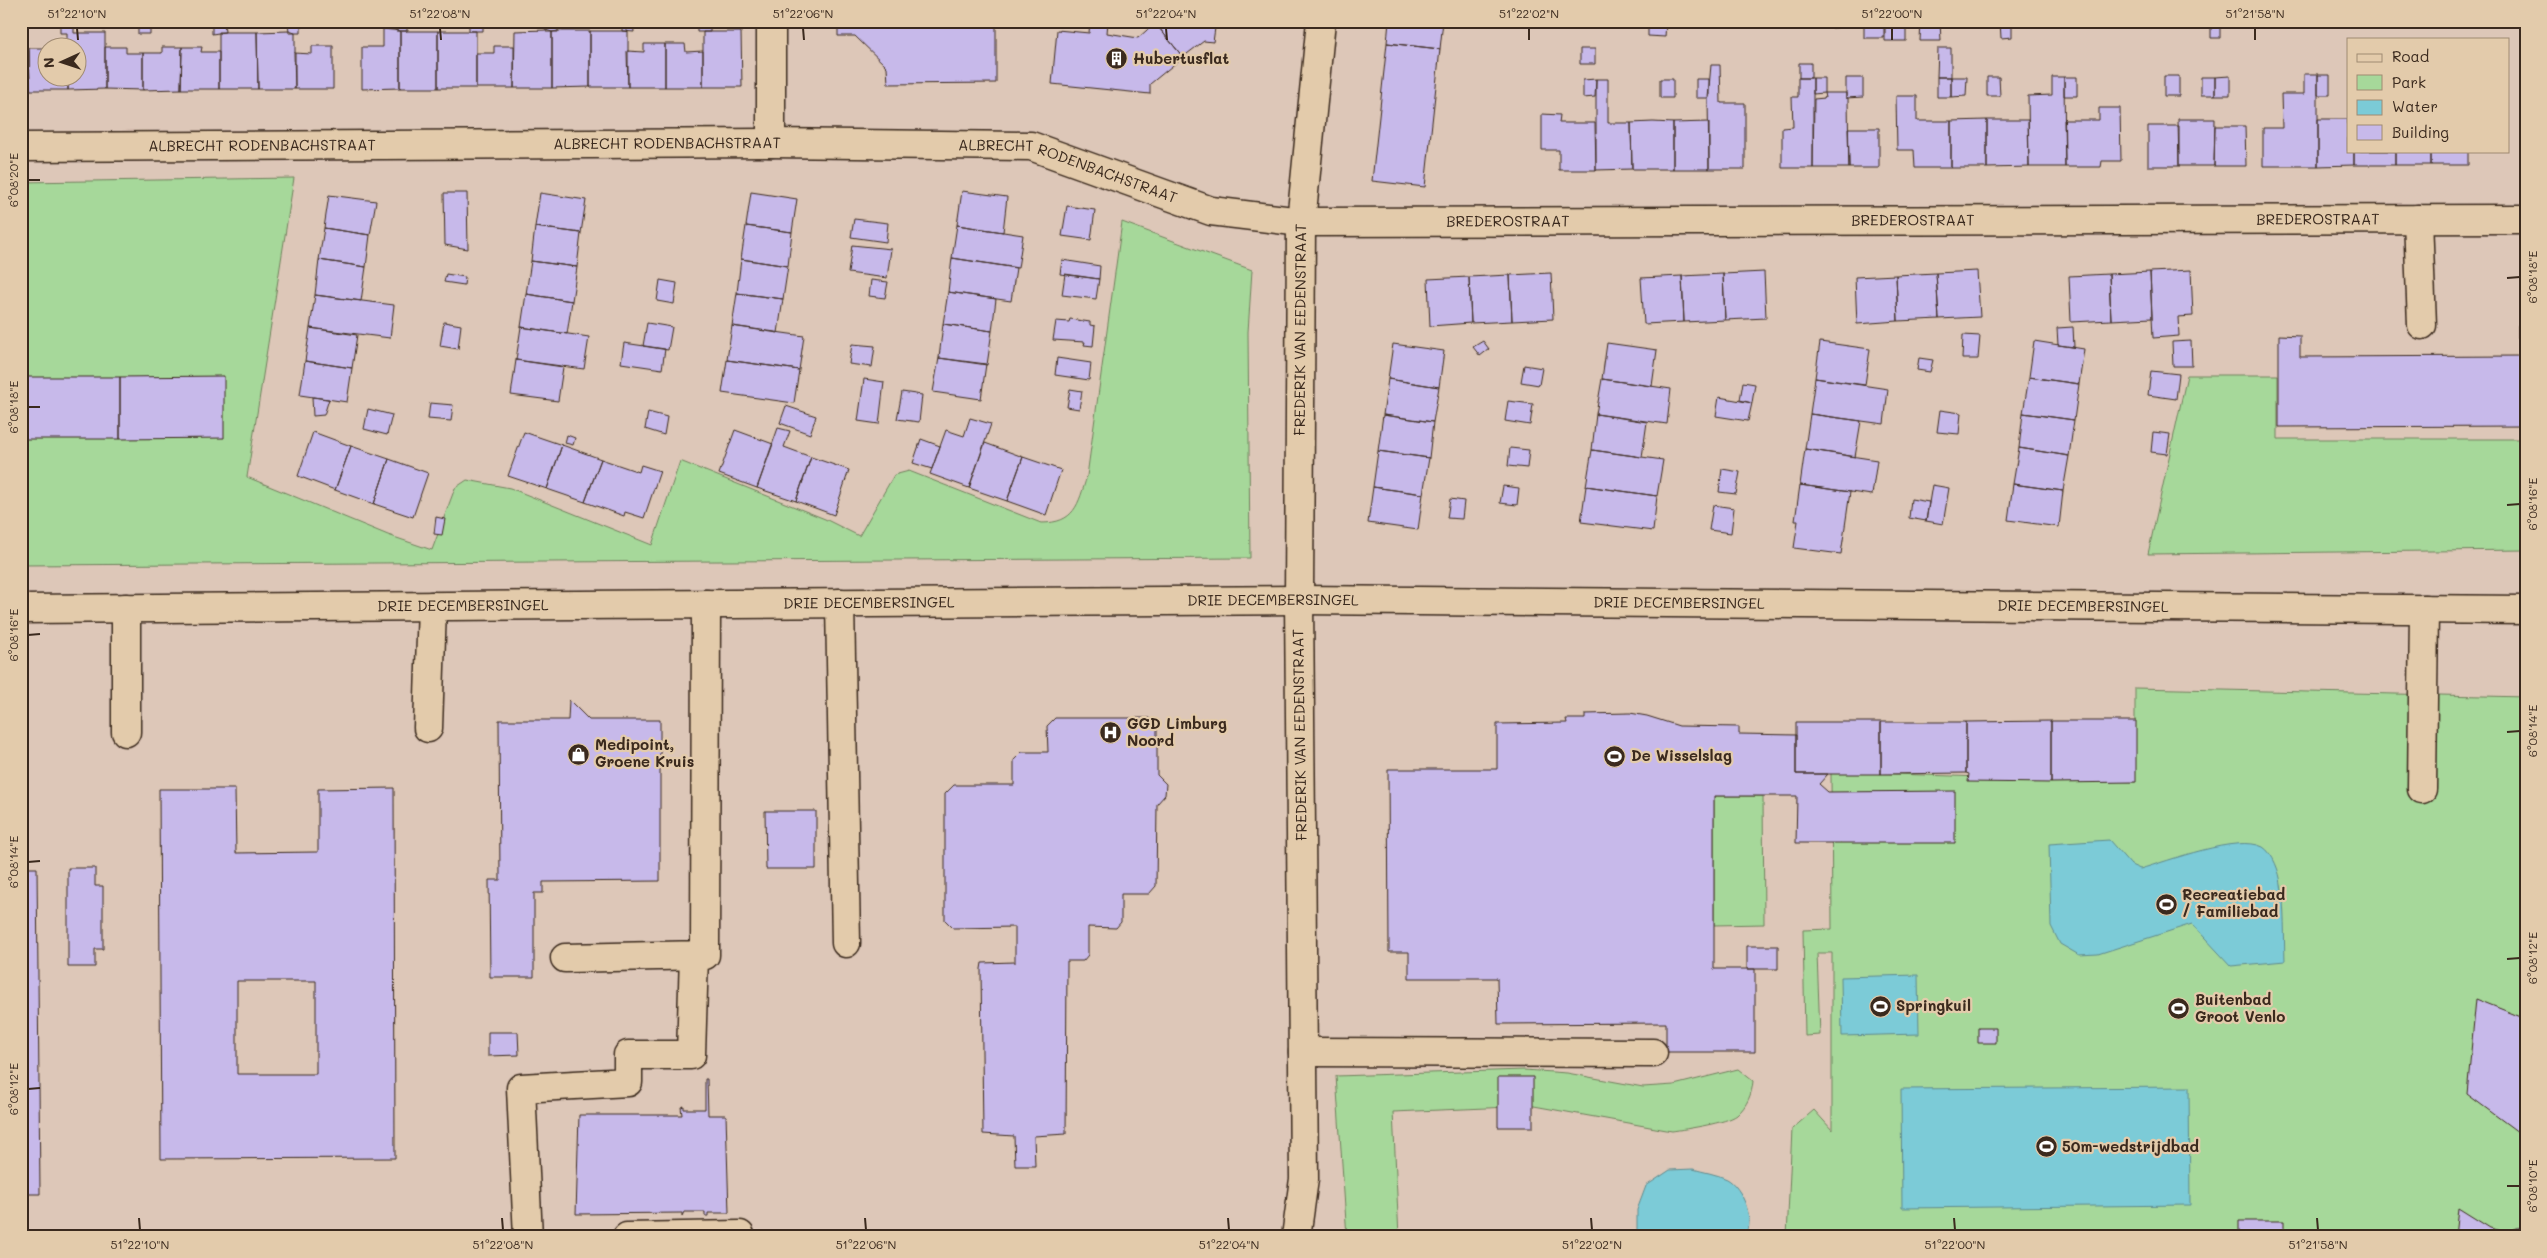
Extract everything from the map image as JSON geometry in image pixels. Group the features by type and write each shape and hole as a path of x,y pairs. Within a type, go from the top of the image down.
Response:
{"street":[{"path":"771,21 771,143"},
{"name":"FREDERIK VAN EEDENSTRAAT","path":"1296,1237 1304,1179 1299,600 1301,222 1320,21"},
{"name":"ALBRECHT RODENBACHSTRAAT","path":"21,147 771,143 1031,146 1211,212 1301,222"},
{"path":"2418,219 2422,325"},
{"name":"BREDEROSTRAAT","path":"1301,222 2526,219"},
{"name":"DRIE DECEMBERSINGEL","path":"21,609 1299,600 2526,610"},
{"path":"840,603 846,943"},
{"path":"565,958 705,955 706,604"},
{"path":"428,728 432,606"},
{"path":"126,608 126,732"},
{"path":"2422,789 2424,609"},
{"path":"528,1237 521,1088 628,1082 628,1055 691,1055 694,956"},
{"path":"1303,1052 1653,1053"},
{"name":"FREDERIK VAN EEDENSTRAAT","path":"1304,1179 1315,1237"},
{"path":"627,1237 740,1235"}],"green space":[{"path":"294,178 247,477 388,535 432,550 455,488 467,480 510,488 652,545 680,461 825,519 859,536 894,475 909,471 1041,523 1061,520 1068,516 1077,504 1087,476 1122,222 1252,270 1248,332 1250,558 21,565 21,182"},
{"path":"2187,375 2278,375 2278,439 2526,439 2526,550 2148,554"},
{"name":"Buitenbad Groot Venlo","path":"2135,688 2526,697 2526,1237 1787,1237 1792,1129 1814,1110 1832,1130 1832,953 1817,953 1820,1035 1805,1036 1803,930 1832,929 1831,772 2135,782"},
{"path":"1714,796 1763,796 1764,924 1714,925"},
{"path":"1738,1069 1753,1081 1748,1100 1744,1108 1737,1115 1716,1123 1672,1131 1534,1106 1393,1112 1399,1237 1347,1237 1336,1076 1524,1070 1567,1073 1643,1087 1674,1085"}],"water":[{"name":"Recreatiebad / Familiebad","path":"2109,840 2131,865 2140,869 2220,846 2252,844 2263,847 2273,858 2280,879 2284,913 2285,961 2231,966 2192,924 2098,954 2079,955 2060,944 2051,926 2049,844"},
{"name":"Springkuil","path":"1918,975 1919,1034 1842,1036 1841,977"},
{"name":"50m-wedstrijdbad","path":"2189,1087 2190,1205 1902,1208 1901,1089"},
{"path":"1693,1169 1727,1179 1738,1189 1748,1214 1748,1231 1744,1237 1640,1237 1637,1232 1637,1210 1646,1186 1670,1170"}],"building":[{"path":"60,21 74,21 74,33 105,33 105,89 68,90 68,88 88,88 88,38 67,38 67,33 60,33"},
{"path":"138,21 150,21 150,34 138,34"},
{"path":"212,21 224,21 225,32 212,34"},
{"path":"288,21 301,21 301,33 289,33"},
{"path":"395,21 407,21 407,31 396,31"},
{"path":"469,21 483,21 483,31 469,31"},
{"path":"546,21 558,21 558,32 546,32"},
{"path":"622,21 633,21 634,32 622,31"},
{"path":"697,21 710,21 710,32 697,32"},
{"path":"838,21 996,21 996,83 888,84 887,67 855,36 838,36"},
{"name":"Hubertusflat","path":"1090,21 1108,21 1107,33 1138,38 1155,23 1183,57 1150,84 1150,94 1052,84 1057,30 1089,33"},
{"path":"1158,21 1216,21 1213,42 1204,41 1183,57 1155,23"},
{"path":"1389,21 1443,21 1440,49 1387,43"},
{"path":"1832,21 1845,21 1845,27 1832,28"},
{"path":"1864,21 1884,21 1884,38 1864,38"},
{"path":"1885,21 1906,21 1906,41 1885,41"},
{"path":"1921,21 1940,21 1941,41 1920,41"},
{"path":"2000,21 2012,21 2012,37 2001,38"},
{"path":"2211,21 2227,21 2226,25 2220,25 2220,38 2211,38"},
{"path":"1666,22 1665,37 1648,36 1648,23"},
{"path":"383,29 400,31 400,88 362,89 362,47 383,47"},
{"path":"546,30 552,32 552,88 514,88 515,31"},
{"path":"289,31 295,33 295,89 258,89 257,32"},
{"path":"400,31 438,31 438,88 400,88"},
{"path":"438,31 476,31 476,88 438,88"},
{"path":"590,31 590,87 552,88 552,32"},
{"path":"590,31 628,31 628,87 590,87"},
{"path":"219,32 257,32 258,89 219,89"},
{"path":"703,32 741,32 742,87 703,87"},
{"path":"1387,43 1440,49 1425,187 1372,181"},
{"path":"644,44 665,44 665,87 628,87 627,51 644,52"},
{"path":"665,44 685,44 686,52 703,51 703,87 665,87"},
{"path":"312,46 333,46 333,89 295,89 294,53 312,54"},
{"path":"494,46 514,46 514,88 476,88 476,53 494,53"},
{"path":"105,47 126,47 126,53 143,53 143,90 105,89"},
{"path":"162,47 182,47 181,89 143,90 143,53 162,53"},
{"path":"182,47 202,47 201,52 219,52 219,89 181,89"},
{"path":"21,48 29,48 30,90 21,90"},
{"path":"29,48 38,48 38,88 68,88 68,90 30,90"},
{"path":"1938,48 1951,48 1951,77 1937,77"},
{"path":"1580,49 1595,49 1595,64 1580,64"},
{"path":"1799,63 1811,63 1811,78 1799,78"},
{"path":"1711,65 1720,65 1721,103 1745,103 1745,169 1709,169 1708,98"},
{"path":"2304,74 2318,74 2318,166 2263,166 2263,128 2282,128 2281,94 2304,94"},
{"path":"2318,75 2330,75 2330,95 2318,95"},
{"path":"2164,76 2179,76 2179,96 2164,96"},
{"path":"2230,76 2230,95 2215,95 2215,77"},
{"path":"1937,77 1951,77 1951,97 1937,97"},
{"path":"1951,77 1967,77 1966,96 1951,97"},
{"path":"1987,77 1999,77 2000,96 1987,96"},
{"path":"2052,77 2064,77 2065,167 2029,167 2028,96 2052,95"},
{"path":"2064,77 2077,77 2077,96 2064,96"},
{"path":"2201,77 2215,77 2215,95 2201,95"},
{"path":"1798,78 1813,78 1813,168 1782,168 1782,128 1793,127 1792,97 1798,97"},
{"path":"1813,78 1824,78 1824,93 1813,94"},
{"path":"1846,78 1863,78 1863,97 1846,98"},
{"path":"1596,79 1608,79 1608,123 1631,123 1632,169 1596,170"},
{"path":"1596,79 1595,97 1583,98 1583,80"},
{"path":"1660,79 1673,79 1673,98 1660,98"},
{"path":"1696,79 1709,79 1709,98 1696,98"},
{"path":"1824,93 1846,93 1846,98 1848,98 1849,168 1813,168 1814,99 1825,98"},
{"path":"1896,96 1917,96 1917,121 1951,121 1951,168 1915,168 1914,150 1897,150"},
{"path":"2099,108 2120,108 2121,161 2102,161 2101,167 2065,167 2064,120 2099,120"},
{"path":"1542,114 1560,115 1559,123 1595,123 1596,170 1559,170 1559,150 1542,150"},
{"path":"2178,119 2215,119 2214,166 2179,166"},
{"path":"2318,119 2347,119 2347,152 2354,152 2354,165 2318,166"},
{"path":"1987,120 2028,120 2029,167 1987,168"},
{"path":"1987,120 1987,168 1951,168 1951,121"},
{"path":"1709,122 1709,169 1673,169 1673,123"},
{"path":"1631,123 1673,123 1673,169 1632,169"},
{"path":"2148,126 2179,126 2179,166 2148,166"},
{"path":"2215,126 2245,126 2246,166 2214,166"},
{"path":"1848,128 1879,128 1879,168 1849,168"},
{"path":"2354,152 2395,152 2395,165 2354,165"},
{"path":"2395,152 2431,152 2431,165 2395,165"},
{"path":"2431,152 2468,152 2468,165 2431,165"},
{"path":"962,191 1007,197 1003,232 957,225"},
{"path":"751,192 797,199 792,232 746,226"},
{"path":"444,193 467,193 468,249 445,245"},
{"path":"540,193 586,200 581,233 535,227"},
{"path":"329,195 376,201 370,235 324,228"},
{"path":"1067,206 1095,210 1091,240 1062,236"},
{"path":"854,219 888,223 886,242 851,237"},
{"path":"957,225 1023,235 1018,268 952,258"},
{"path":"746,226 792,232 788,266 741,259"},
{"path":"535,227 581,233 577,267 531,261"},
{"path":"324,228 370,235 366,267 319,260"},
{"path":"852,245 891,249 887,278 848,273"},
{"path":"952,258 1016,268 1011,301 948,292"},
{"path":"741,259 788,266 783,299 737,293"},
{"path":"319,260 366,267 361,301 315,295"},
{"path":"1062,260 1100,266 1099,279 1060,274"},
{"path":"531,261 577,267 572,301 526,294"},
{"path":"2191,270 2193,316 2178,317 2179,336 2153,338 2150,272"},
{"path":"1977,271 1980,317 1939,319 1936,273"},
{"path":"1764,272 1766,318 1725,320 1723,274"},
{"path":"2150,272 2152,318 2111,320 2109,274"},
{"path":"1551,273 1553,319 1512,321 1510,275"},
{"path":"1936,273 1939,319 1898,321 1896,275"},
{"path":"446,274 465,277 464,285 444,282"},
{"path":"1065,274 1099,279 1096,299 1062,295"},
{"path":"1723,274 1725,320 1684,322 1682,276"},
{"path":"2109,274 2111,320 2071,322 2069,276"},
{"path":"1510,275 1512,321 1471,323 1469,277"},
{"path":"1896,275 1898,321 1857,324 1855,277"},
{"path":"1682,276 1684,322 1644,324 1641,278"},
{"path":"1469,277 1471,323 1430,326 1428,279"},
{"path":"660,280 677,283 674,304 657,301"},
{"path":"871,280 888,282 885,298 869,296"},
{"path":"948,292 996,299 992,331 943,324"},
{"path":"737,293 783,299 778,333 732,326"},
{"path":"526,294 572,301 567,334 521,327"},
{"path":"315,295 394,305 390,338 310,328"},
{"path":"1070,319 1090,322 1090,325 1095,326 1093,346 1084,345 1085,342 1053,340 1056,321 1069,322"},
{"path":"444,322 461,325 458,349 440,346"},
{"path":"647,323 672,327 668,350 643,346"},
{"path":"943,324 992,331 987,365 939,358"},
{"path":"2518,325 2526,325 2526,426 2279,427 2279,335 2300,336 2300,357 2523,356 2520,338 2518,338"},
{"path":"732,326 804,336 799,370 727,360"},
{"path":"521,327 589,337 584,369 516,360"},
{"path":"2073,327 2074,347 2058,345 2057,328"},
{"path":"310,328 357,335 352,368 305,361"},
{"path":"1963,335 1980,336 1978,359 1962,359"},
{"path":"1483,341 1489,349 1480,356 1473,347"},
{"path":"2034,341 2084,349 2079,384 2029,377"},
{"path":"2191,341 2192,366 2173,366 2172,342"},
{"path":"1820,342 1870,349 1865,385 1815,378"},
{"path":"624,343 665,349 662,369 621,363"},
{"path":"1607,343 1657,350 1652,386 1602,379"},
{"path":"852,344 875,346 872,367 849,364"},
{"path":"1393,344 1444,351 1439,387 1388,379"},
{"path":"939,358 986,364 981,399 933,392"},
{"path":"1057,358 1091,363 1089,380 1055,375"},
{"path":"1919,358 1933,360 1930,372 1917,370"},
{"path":"516,360 563,367 558,401 511,395"},
{"path":"727,360 799,370 794,403 722,393"},
{"path":"305,361 352,368 347,402 300,395"},
{"path":"1524,365 1542,368 1539,385 1521,382"},
{"path":"2151,371 2179,374 2176,399 2148,395"},
{"path":"224,376 224,438 120,439 120,377"},
{"path":"21,377 120,377 120,439 21,439"},
{"path":"2029,377 2079,384 2074,420 2023,413"},
{"path":"1815,378 1888,389 1884,424 1810,414"},
{"path":"864,379 884,382 879,424 858,421"},
{"path":"1388,379 1439,387 1433,422 1383,415"},
{"path":"1602,379 1671,389 1667,424 1596,414"},
{"path":"1743,382 1755,384 1752,403 1740,400"},
{"path":"1070,389 1082,391 1079,409 1067,407"},
{"path":"902,392 922,395 919,422 897,419"},
{"path":"312,397 329,399 324,415 313,416"},
{"path":"1719,397 1752,403 1748,421 1716,416"},
{"path":"1508,401 1533,404 1530,425 1505,421"},
{"path":"430,403 453,405 451,421 428,419"},
{"path":"786,406 816,416 810,434 780,423"},
{"path":"368,409 392,415 387,435 364,429"},
{"path":"1940,410 1961,413 1959,434 1937,432"},
{"path":"648,412 667,417 664,435 645,429"},
{"path":"2023,413 2074,420 2069,456 2019,448"},
{"path":"1596,414 1647,422 1642,457 1592,450"},
{"path":"1810,414 1861,421 1855,457 1805,449"},
{"path":"1383,415 1433,422 1429,458 1378,451"},
{"path":"970,418 991,424 969,488 930,474 946,430 964,436"},
{"path":"778,428 790,431 784,447 811,457 796,501 757,488"},
{"path":"735,430 773,444 757,488 719,474"},
{"path":"313,432 351,446 335,490 298,476"},
{"path":"524,432 562,445 547,489 508,476"},
{"path":"2153,432 2170,434 2167,454 2151,452"},
{"path":"567,435 575,438 573,445 565,443"},
{"path":"921,439 940,446 932,469 913,463"},
{"path":"985,443 1023,457 1007,501 969,488"},
{"path":"562,445 601,459 585,502 547,489"},
{"path":"351,446 389,459 374,504 335,490"},
{"path":"1510,448 1529,450 1527,468 1508,466"},
{"path":"2019,448 2069,456 2063,491 2013,484"},
{"path":"1805,449 1877,460 1872,495 1800,485"},
{"path":"1592,450 1663,460 1657,496 1586,486"},
{"path":"1378,451 1429,458 1423,494 1373,487"},
{"path":"811,457 849,470 834,515 796,501"},
{"path":"1023,457 1061,470 1046,515 1007,501"},
{"path":"389,459 428,473 413,517 374,504"},
{"path":"601,459 639,472 641,465 660,471 644,518 625,512 624,516 585,502"},
{"path":"1722,469 1740,472 1736,494 1719,492"},
{"path":"2013,484 2063,491 2059,527 2008,520"},
{"path":"1800,485 1850,492 1841,554 1794,548 1798,521 1795,521"},
{"path":"1932,485 1949,488 1943,524 1926,521"},
{"path":"1503,486 1519,488 1517,505 1500,503"},
{"path":"1586,486 1657,496 1653,531 1581,522"},
{"path":"1373,487 1423,494 1418,530 1368,523"},
{"path":"1450,499 1464,501 1462,519 1447,518"},
{"path":"1911,499 1929,502 1926,521 1909,518"},
{"path":"1713,505 1734,508 1731,533 1709,530"},
{"path":"436,517 445,519 442,535 434,534"},
{"path":"569,700 589,720 660,720 660,881 543,882 543,893 534,893 534,977 490,977 489,880 500,880 499,720 568,720"},
{"path":"1630,713 1679,726 1739,727 1739,734 1796,735 1796,774 1828,774 1819,784 1828,792 1955,791 1955,843 1796,843 1797,796 1714,796 1714,969 1755,969 1755,1052 1666,1052 1666,1023 1498,1024 1497,978 1409,978 1409,952 1389,952 1388,769 1497,769 1497,724 1567,723 1566,719 1585,719 1585,714"},
{"path":"1055,718 1149,718 1157,726 1157,775 1166,784 1165,795 1157,804 1156,886 1149,894 1121,894 1121,922 1116,928 1088,927 1088,955 1083,961 1067,961 1066,1134 1034,1136 1035,1166 1015,1166 1014,1136 983,1134 981,969 982,963 1015,962 1015,927 953,928 945,920 945,794 954,785 1014,785 1014,760 1022,752 1048,752 1047,726"},
{"path":"2051,721 2136,721 2136,782 2051,783"},
{"path":"2051,721 2051,783 1968,782 1969,774 1966,773 1966,722"},
{"path":"1796,722 1881,722 1881,774 1796,774"},
{"path":"1881,722 1966,722 1966,773 1881,774"},
{"path":"394,788 395,1158 161,1159 159,789 235,789 236,853 318,852 318,789","holes":["237,981 316,981 316,1074 237,1074"]},
{"path":"765,811 816,811 816,869 766,869"},
{"path":"21,868 37,868 40,1194 21,1194"},
{"path":"68,868 95,868 95,886 103,886 103,949 95,949 95,967 68,967"},
{"path":"1747,946 1778,946 1778,969 1747,969"},
{"path":"2476,999 2526,1019 2526,1138 2467,1094"},
{"path":"1978,1028 1996,1028 1996,1043 1978,1043"},
{"path":"488,1032 518,1032 519,1055 488,1056"},
{"path":"1498,1077 1533,1077 1533,1127 1498,1127"},
{"path":"705,1079 707,1079 708,1115 726,1115 729,1213 708,1213 708,1216 705,1216 705,1212 684,1212 682,1216 682,1213 576,1214 579,1115 682,1115 681,1107 684,1106 684,1109 705,1109"},
{"path":"2458,1208 2490,1228 2502,1231 2526,1226 2526,1237 2455,1237"},
{"path":"2239,1221 2284,1221 2284,1237 2239,1237"}],"place":[{"name":"Hubertusflat","path":"1117,59"},
{"name":"GGD Limburg Noord","path":"1111,733"},
{"name":"Medipoint, Groene Kruis","path":"579,754"},
{"name":"De Wisselslag","path":"1615,756"},
{"name":"Recreatiebad / Familiebad","path":"2166,904"},
{"name":"Springkuil","path":"1880,1006"},
{"name":"Buitenbad Groot Venlo","path":"2179,1009"},
{"name":"50m-wedstrijdbad","path":"2046,1147"}]}
